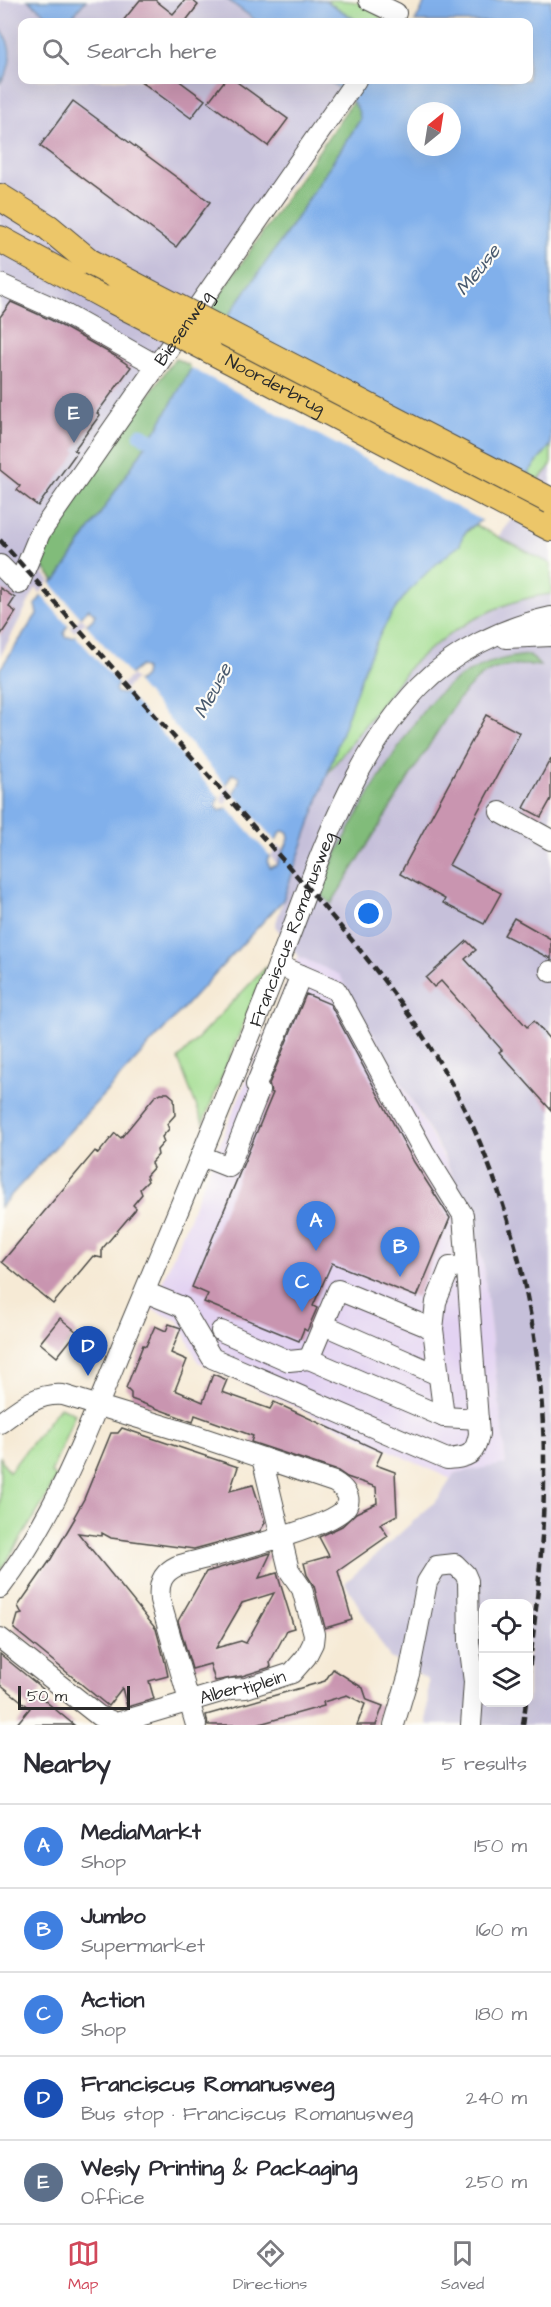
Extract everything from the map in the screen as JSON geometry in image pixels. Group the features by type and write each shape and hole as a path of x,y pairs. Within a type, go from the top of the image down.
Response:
{"main road":[{"path":"0,197 48,227 90,262"},
{"name":"Noorderbrug","path":"0,217 551,501"},
{"name":"Noorderbrug","path":"0,239 110,299 551,528"},
{"path":"0,259 57,282 110,299"}],"street":[{"path":"369,0 397,12"},
{"name":"Biesenweg","path":"0,565 19,584 40,533 353,84"},
{"path":"0,284 56,309 156,364"},
{"name":"Franciscus Romanusweg","path":"0,1588 26,1553 66,1481 201,1156 330,828 364,765 402,708 427,679 452,660 491,638 551,617"},
{"name":"Franciscus Romanusweg","path":"491,638 551,636"},
{"path":"500,812 551,840"},
{"path":"145,1292 182,1307 212,1358 447,1459 462,1458 471,1454 477,1447 479,1434 463,1215 424,1152 336,990 278,965"},
{"path":"201,1156 229,1167 259,1091 256,1085 302,975"},
{"path":"444,1417 433,1329 436,1302 450,1267 466,1266"},
{"path":"309,1359 338,1290 433,1329"},
{"path":"324,1325 438,1375"},
{"path":"221,1331 289,1361 309,1359 444,1417 478,1419"},
{"path":"0,1423 35,1398 51,1394 63,1395 334,1482 345,1490 348,1496 347,1507 337,1516 280,1538 177,1566 162,1579 159,1586 160,1600 196,1725"},
{"name":"Albertiplein","path":"0,1638 106,1720 116,1723 231,1689 246,1688 292,1673 310,1651 314,1634 302,1589 289,1570 262,1458"},
{"path":"394,1725 409,1674 427,1582 437,1566 452,1563 461,1568 468,1581 469,1642 474,1682 471,1725"}],"shaded area":[{"path":"0,0 231,0 255,18 18,18 18,84 336,84 348,101 125,419 44,574 295,864 324,778 342,749 551,465 551,1725 427,1725 428,1680 390,1658 345,1583 438,1499 455,1473 506,1464 483,1261 462,1197 442,1153 340,975 298,956 275,926 290,879 36,588 0,657"},
{"path":"298,956 340,974 441,1153 462,1197 483,1261 506,1465 455,1473 451,1479 198,1362 179,1321 151,1309"}],"green space":[{"path":"325,0 351,1 366,5 381,18 353,18"},
{"path":"353,101 360,113 360,120 286,234 227,318 210,309"},
{"path":"175,358 192,367 158,427 57,579 51,584 53,579 35,557"},
{"path":"551,445 551,465 538,481 527,474"},
{"path":"475,525 551,564 551,594 512,603 476,618 426,652 411,665 324,778 356,686 387,620 413,585 460,545 461,537"},
{"path":"530,655 540,666 501,667 481,676 463,693 331,904 318,891 368,796 428,705 458,678 481,666 517,656"},
{"path":"267,966 203,1123 178,1059"},
{"path":"60,1407 75,1414 51,1473 56,1477 43,1503 0,1572 0,1457 9,1472"}],"water":[{"path":"28,0 86,0 71,18 51,18"},
{"path":"228,0 325,0 353,18 253,18"},
{"name":"Meuse","path":"426,0 551,0 551,445 527,474 532,477 520,490 498,511 469,529 460,545 426,573 400,602 390,618 362,675 283,900 0,1207 0,669 37,614 35,605 54,579 52,582 57,579 158,427 192,367 286,234 360,120 353,102 333,84 533,84 533,18 417,18","holes":["89,609 95,614 93,619 73,637 66,637 64,633 66,628","140,666 145,669 144,676 124,694 117,693 115,690 117,685","232,774 239,777 239,782 227,808 220,811 216,803","282,831 288,832 289,839 277,865 270,867 267,861"]},
{"path":"0,28 9,48 10,63 0,83"}],"pier":[{"path":"223,317 500,513 485,522 189,367"},
{"path":"49,581 81,618 70,628 40,594"},
{"path":"85,623 131,676 120,686 73,633"},
{"path":"135,680 227,786 221,800 124,690"},
{"path":"231,791 278,844 271,857 225,805"}],"building":[{"path":"140,0 155,0 173,14 185,0 192,0 198,5 188,18 125,18"},
{"path":"144,84 183,84 205,100 191,118"},
{"path":"222,84 240,84 288,119 268,146 208,102"},
{"path":"73,101 210,202 176,247 40,146"},
{"path":"11,302 51,320 131,367 97,413 100,415 74,450 77,452 38,506 17,490 20,486 0,470 0,317"},
{"path":"0,588 15,598 9,607 16,612 0,636"},
{"path":"486,715 520,733 449,865 501,893 484,924 443,903 445,899 400,874"},
{"path":"551,758 551,799 541,817 524,808"},
{"path":"514,918 551,939 551,959 504,935"},
{"path":"467,941 476,950 465,959 527,1027 534,1021 551,1041 551,1110 499,1052 502,1050 441,981 434,987 426,978"},
{"path":"306,994 330,1004 414,1162 450,1218 417,1297 332,1263 313,1306 317,1308 307,1331 304,1329 299,1341 204,1302 208,1294 192,1287 273,1093 269,1084"},
{"path":"168,1093 174,1098 175,1115 167,1124 169,1129 162,1137 164,1142 151,1163 153,1168 146,1176 148,1181 140,1189 142,1194 133,1205 135,1210 102,1249 102,1258 93,1256 53,1304 2,1262 95,1151 98,1154 115,1133 121,1138 155,1096"},
{"path":"60,1318 77,1332 57,1357 40,1343"},
{"path":"169,1324 181,1328 171,1353 187,1360 175,1390 203,1402 213,1374 227,1380 222,1392 270,1409 274,1402 382,1452 376,1465 395,1472 397,1515 380,1524 388,1536 338,1571 352,1620 325,1628 314,1586 307,1575 304,1563 329,1556 319,1537 342,1526 356,1513 377,1503 376,1487 347,1477 338,1471 251,1442 253,1436 237,1430 195,1415 193,1422 131,1399 131,1393 126,1388 143,1345 146,1346 155,1326 166,1331"},
{"path":"122,1428 238,1467 230,1491 253,1485 265,1523 260,1531 194,1549 111,1538 102,1533 102,1536 78,1533 156,1629 168,1676 149,1681 154,1699 127,1707 122,1688 108,1706 14,1629 18,1615 22,1614 18,1606 51,1559 75,1518 111,1433 118,1433"},
{"path":"271,1553 259,1578 277,1573 294,1628 287,1630 270,1662 271,1667 215,1681 210,1664 192,1669 178,1621 206,1572","holes":["274,1593 246,1643 241,1641 216,1648 242,1603"]},
{"path":"0,1654 43,1689 38,1695 74,1725 16,1725 30,1708 0,1684"},
{"path":"333,1669 363,1688 367,1700 383,1706 376,1725 357,1725 365,1704 347,1695 323,1702 324,1706 256,1725 208,1725 206,1715 325,1681"}],"waterway":[{"path":"141,435 167,449"}],"railway":[{"path":"0,540 351,939 414,1022 442,1066 467,1113 488,1163 513,1238 531,1316 537,1356 543,1435 544,1500 531,1653"},
{"path":"523,1725 525,1707"}],"place":[{"name":"Wesly Printing & Packaging","path":"74,443"},
{"name":"MediaMarkt","path":"316,1251"},
{"name":"Jumbo","path":"400,1277"},
{"name":"Action","path":"302,1312"},
{"name":"Franciscus Romanusweg","path":"88,1376"}]}
